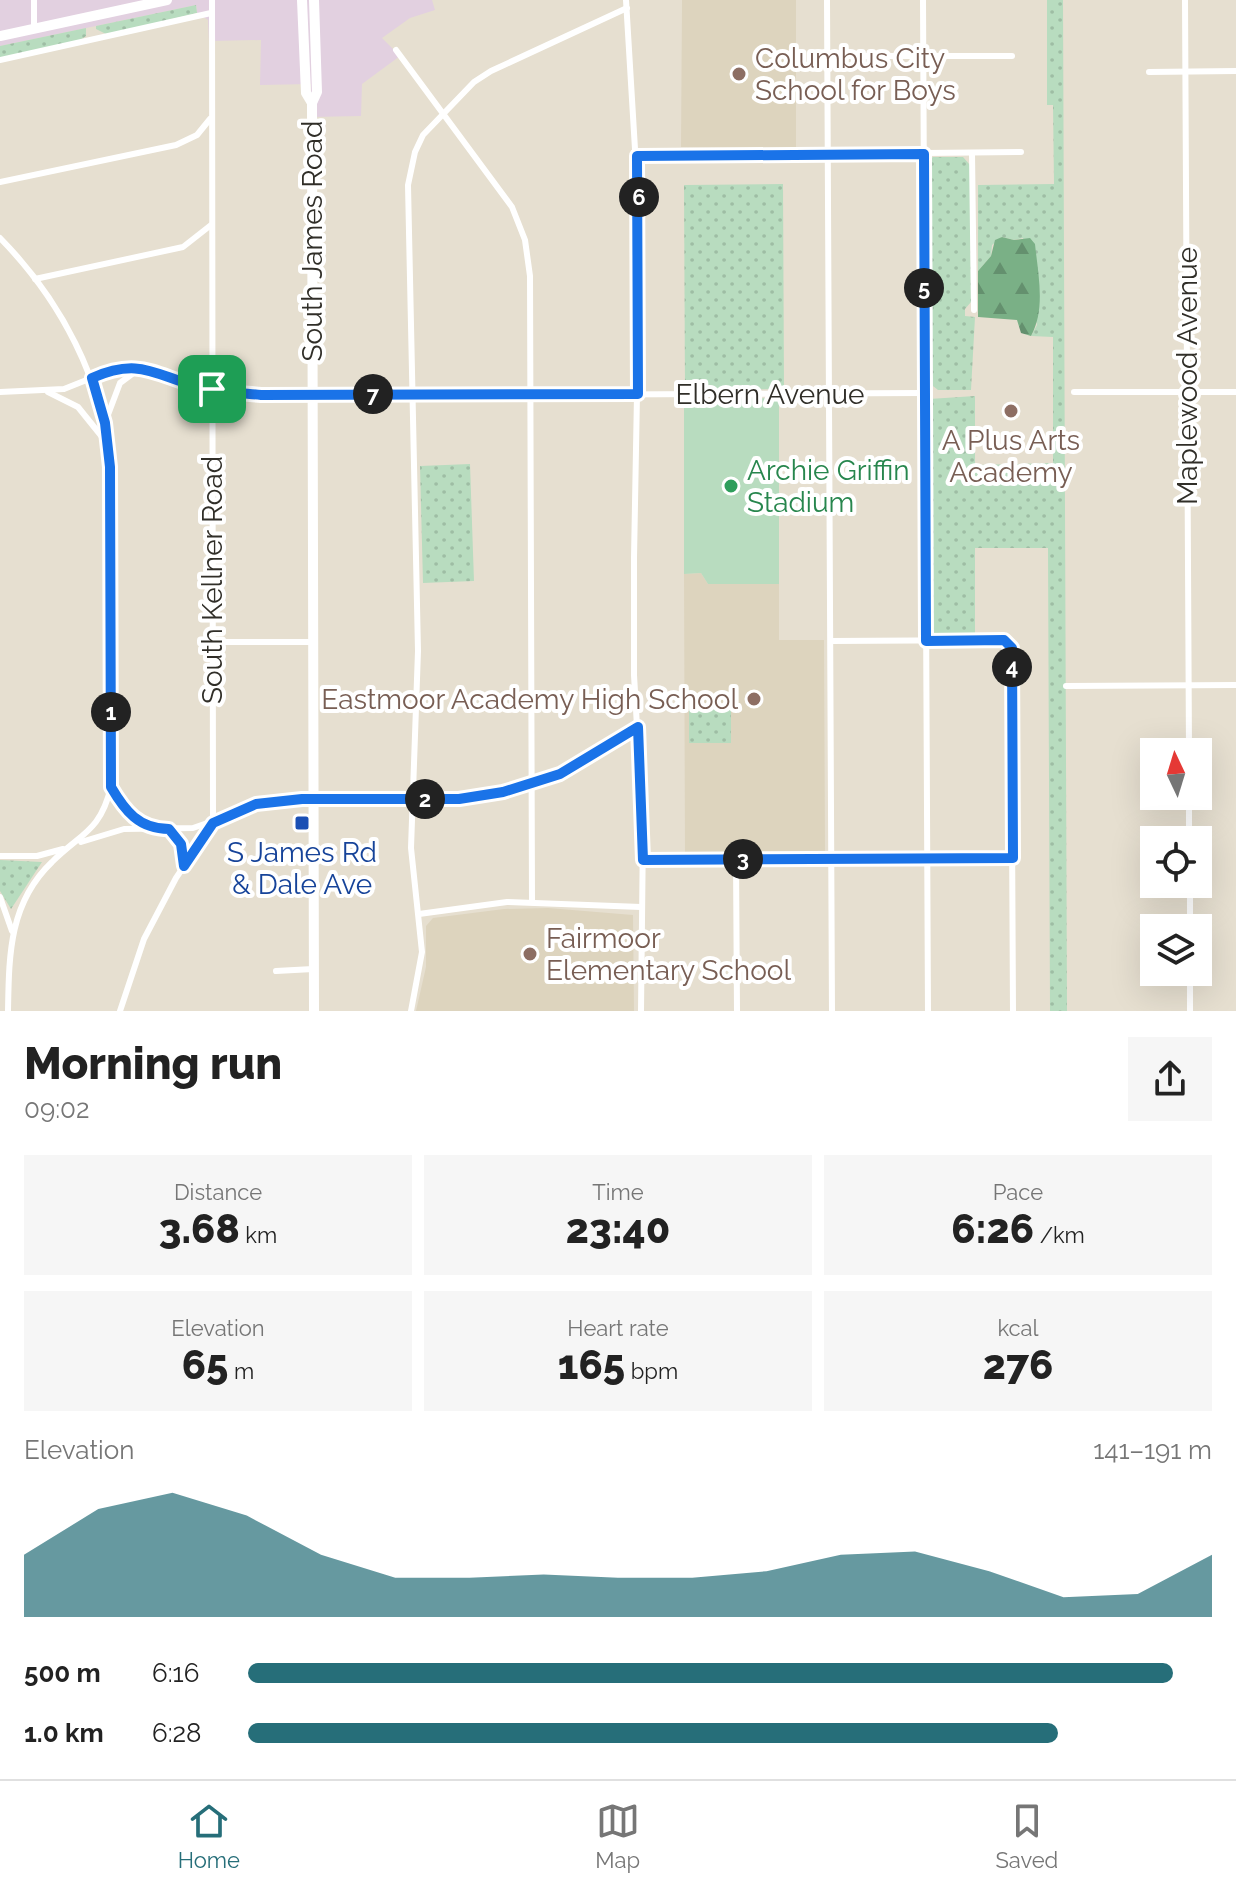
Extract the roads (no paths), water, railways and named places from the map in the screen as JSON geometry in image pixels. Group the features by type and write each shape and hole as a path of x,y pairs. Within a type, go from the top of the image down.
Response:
{"main road":[{"path":"0,36 125,4 167,0"},
{"name":"South James Road","path":"302,0 306,93 312,103 314,1011"},
{"path":"312,103 317,92 314,0"}],"street":[{"path":"34,0 34,28"},
{"name":"South Kellner Road","path":"212,0 213,823"},
{"path":"827,0 832,1011"},
{"path":"923,0 928,1011"},
{"name":"Maplewood Avenue","path":"1185,0 1189,738"},
{"path":"411,1011 422,958 412,871 418,637 406,218 409,175 418,144 444,112 491,71 627,4 637,156 638,394 634,558 643,860 641,1011"},
{"path":"0,60 211,13"},
{"path":"396,50 512,207 525,240 530,276 532,901"},
{"path":"827,56 1012,56"},
{"path":"1149,72 1236,71"},
{"path":"0,182 176,145 197,135 211,118"},
{"path":"637,156 1021,152"},
{"path":"972,153 974,310"},
{"path":"35,279 183,247 211,225"},
{"path":"0,238 35,279 58,314 92,378 109,446 111,787 100,818 74,845 52,861 28,891 12,931 8,1011"},
{"name":"Elbern Avenue","path":"0,392 48,392 121,367 141,367 212,389 312,395 924,393"},
{"path":"105,423 120,383 141,367"},
{"path":"48,392 78,407 95,424 109,446"},
{"path":"1074,392 1236,392"},
{"path":"831,641 1008,642 1012,648 1013,1011"},
{"path":"212,642 313,642"},
{"path":"1066,686 1236,685"},
{"path":"0,856 37,856 110,833 213,823 256,804 474,797 532,784 580,764 638,727"},
{"path":"111,787 127,810 147,828"},
{"path":"120,1011 144,939 184,866 213,823"},
{"path":"169,829 181,844 184,866"},
{"path":"643,860 1013,858"},
{"path":"736,859 737,1011"},
{"path":"0,897 12,931"},
{"path":"419,914 474,905 532,901 641,907"},
{"path":"276,971 313,969"},
{"path":"0,978 9,978"},
{"path":"1190,986 1190,1011"}],"place":[{"name":"Columbus City School for Boys","path":"739,74"},
{"name":"A Plus Arts Academy","path":"1011,411"},
{"name":"Archie Griffin Stadium","path":"731,486"},
{"name":"Eastmoor Academy High School","path":"754,699"},
{"name":"S James Rd & Dale Ave","path":"302,823"},
{"name":"Fairmoor Elementary School","path":"530,954"}]}
